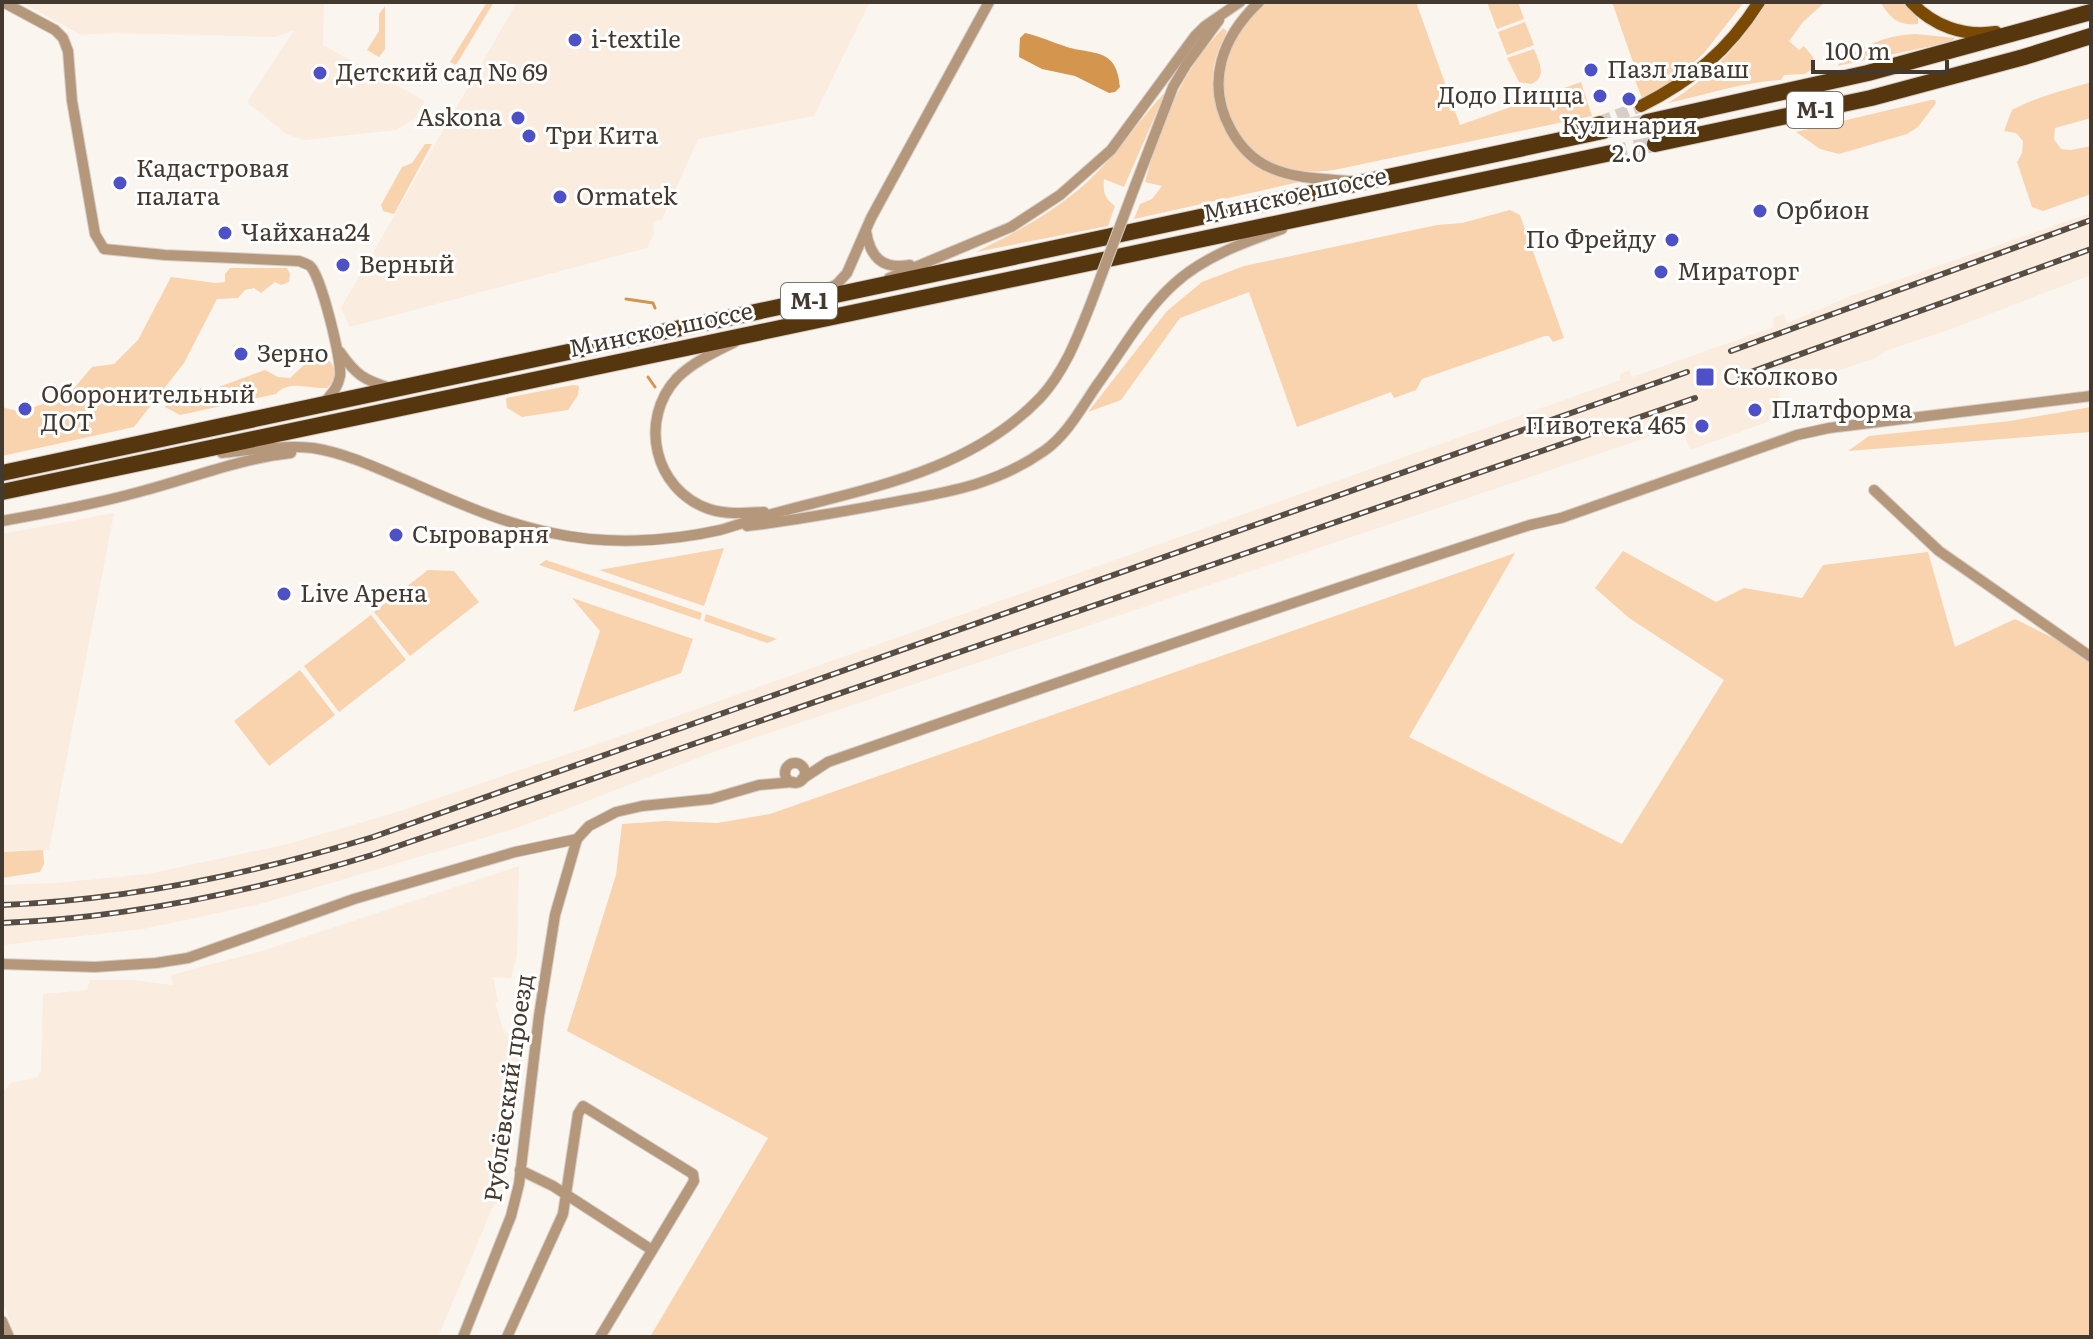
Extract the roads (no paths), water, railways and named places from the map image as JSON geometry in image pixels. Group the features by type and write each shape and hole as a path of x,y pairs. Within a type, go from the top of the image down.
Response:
{"highway":[{"name":"М-1","path":"1644,114 1868,73 2091,12"},
{"name":"М-1","path":"1655,144 1884,95 2089,37"},
{"name":"Минское шоссе","path":"2,473 1518,149 1602,127"},
{"name":"Минское шоссе","path":"2,492 1611,153"}],"main road":[{"path":"1644,114 1723,49 1759,2"},
{"path":"1911,2 1933,21 1963,32 1984,34 2074,18"}],"street":[{"path":"3,2 55,30 63,38 68,51 72,101 95,234 104,249 309,264 315,272 340,366 337,387 322,405"},
{"path":"800,303 837,284 847,273 866,231 989,2"},
{"path":"861,290 968,247 1040,210 1111,150 1195,36 1240,2"},
{"path":"1259,2 1229,37 1220,62 1218,78 1222,109 1236,139 1257,160 1280,172 1312,178 1369,181"},
{"path":"719,530 891,484 940,466 971,450 1040,397 1074,346 1173,87 1225,12"},
{"path":"176,457 293,447 329,452 512,523 554,534 597,540 674,537 788,522 980,485 1046,450 1061,435 1140,323 1176,282 1221,254 1329,212"},
{"path":"866,231 869,249 877,259 890,265 920,264"},
{"path":"749,335 703,359 679,376 661,403 656,420 656,451 670,481 694,502 729,513 782,511"},
{"path":"337,347 352,370 363,379 395,390"},
{"path":"2,964 95,967 188,958 354,899 515,852 577,839 589,826 616,812 642,806 711,799 759,785 798,781 828,762 1320,593 1530,525 1561,518 1797,435 1829,428 2091,396"},
{"path":"2,521 138,493 213,470 289,453 353,460"},
{"path":"1874,490 1939,551 2091,657"},
{"path":"759,785 792,764 828,762"},
{"path":"792,764 804,769 798,781"},
{"path":"792,764 786,776 798,781"},
{"name":"Рублёвский проезд","path":"463,1337 511,1216 555,915 577,839"},
{"path":"507,1337 563,1214 578,1114 583,1106 693,1174 694,1181 600,1337"},
{"path":"520,1170 565,1194 652,1250"},
{"path":"2,1321 9,1337"}],"waterway":[{"path":"626,299 653,303 655,308"},
{"path":"648,377 655,387"}],"tunnel":[{"path":"1600,122 1641,106"},
{"path":"1603,131 1647,122"},
{"path":"1611,153 1655,144"}],"railway":[{"path":"1731,351 2091,220"},
{"path":"1740,376 2091,249"},
{"path":"2,905 97,897 190,883 282,863 373,837 1687,372"},
{"path":"2,923 96,915 189,901 281,881 372,855 1695,398"}],"place":[{"name":"i-textile","path":"575,40"},
{"name":"Пазл лаваш","path":"1591,70"},
{"name":"Детский сад № 69","path":"320,73"},
{"name":"Додо Пицца","path":"1600,96"},
{"name":"Кулинария 2.0","path":"1629,99"},
{"name":"Askona","path":"518,118"},
{"name":"Три Кита","path":"529,136"},
{"name":"Кадастровая палата","path":"120,183"},
{"name":"Ormatek","path":"560,197"},
{"name":"Орбион","path":"1760,211"},
{"name":"Чайхана24","path":"225,233"},
{"name":"По Фрейду","path":"1672,240"},
{"name":"Верный","path":"343,265"},
{"name":"Мираторг","path":"1661,272"},
{"name":"Зерно","path":"241,354"},
{"name":"Сколково","path":"1705,377"},
{"name":"Оборонительный ДОТ","path":"25,409"},
{"name":"Платформа","path":"1755,410"},
{"name":"Пивотека 465","path":"1702,426"},
{"name":"Сыроварня","path":"396,535"},
{"name":"Live Арена","path":"284,594"}]}
